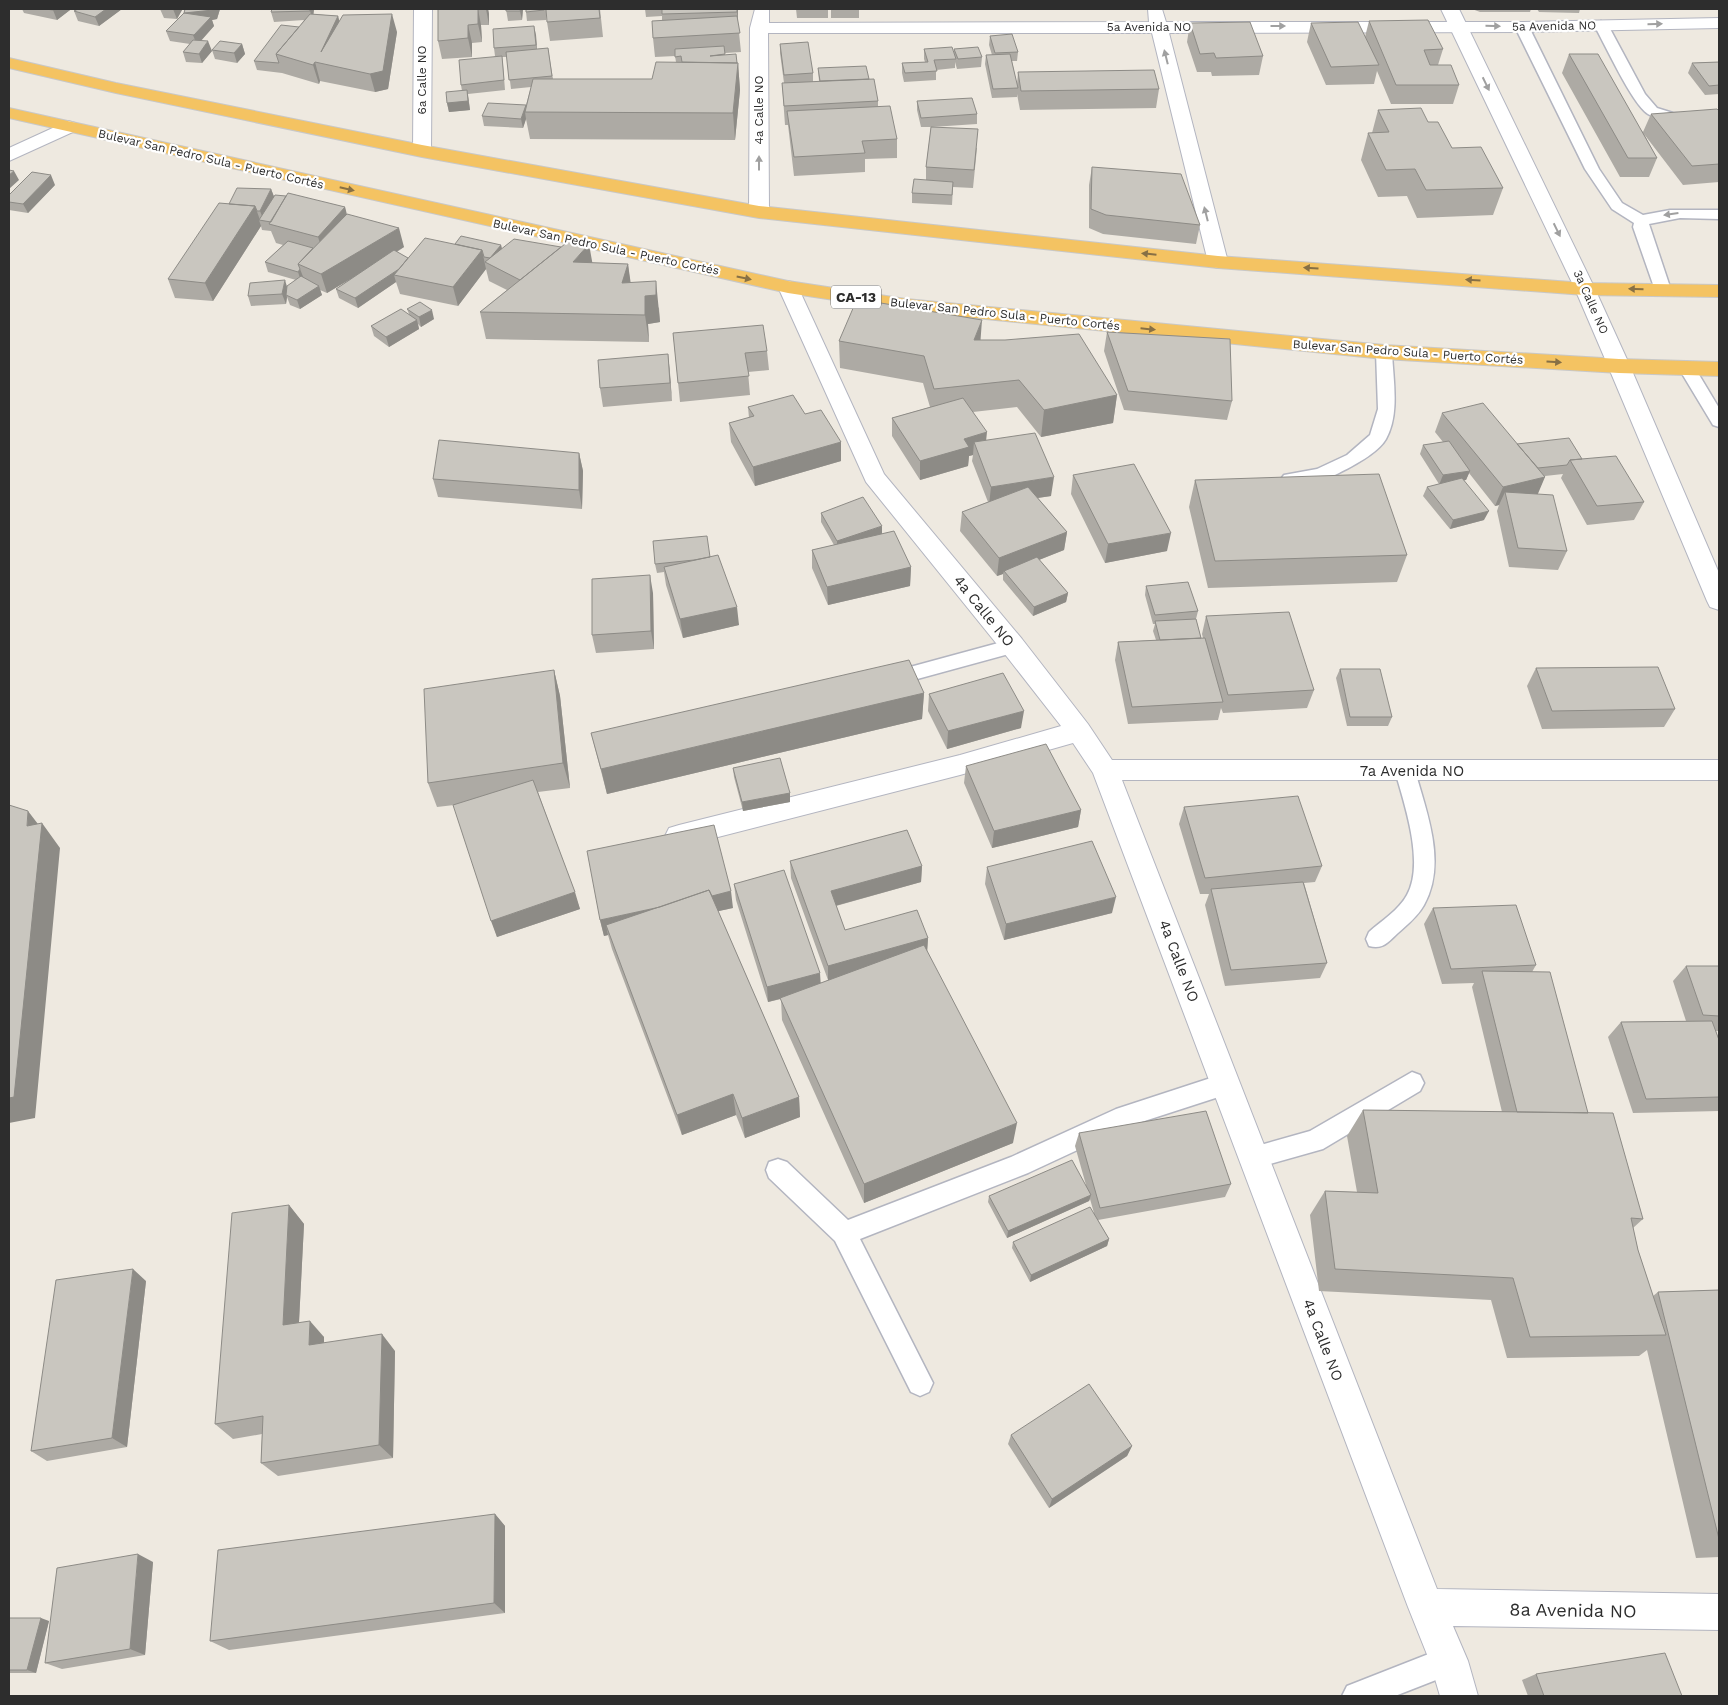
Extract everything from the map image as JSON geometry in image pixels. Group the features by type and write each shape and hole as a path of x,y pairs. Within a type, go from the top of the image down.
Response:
{"highway":[{"path":"9,63 116,88 422,151 759,212 1218,262 1585,289 1719,291"},
{"name":"Bulevar San Pedro Sula - Puerto Cortés","path":"9,113 788,287 906,305 1384,352 1619,366 1719,369"}],"street":[{"name":"6a Calle NO","path":"422,151 423,9"},
{"name":"4a Calle NO","path":"759,212 759,28 762,9"},
{"path":"1154,9 1218,262"},
{"name":"5a Avenida NO","path":"759,28 1159,27 1454,17 1522,27 1719,23"},
{"name":"3a Calle NO","path":"1454,17 1585,289 1719,601"},
{"path":"9,155 68,127"},
{"name":"4a Calle NO","path":"788,287 874,477 1013,646 1079,731 1105,770 1226,1084 1252,1158 1426,1607 1449,1661 1459,1696"},
{"path":"655,842 950,767 1079,731"},
{"name":"7a Avenida NO","path":"1105,770 1719,770"},
{"name":"8a Avenida NO","path":"1426,1607 1719,1612"}],"lane":[{"path":"1601,26 1639,95 1652,111 1672,117 1713,119 1719,122"},
{"path":"1522,27 1592,169 1617,206 1642,221"},
{"path":"1642,221 1654,216 1683,212 1719,214"},
{"path":"1642,221 1641,227 1663,290"},
{"path":"1274,481 1321,476 1353,459 1378,438 1386,409 1384,352"},
{"path":"1686,367 1719,421"},
{"path":"866,686 1013,646"},
{"path":"1377,938 1416,900 1425,869 1421,834 1405,771"},
{"path":"1252,1158 1315,1141 1412,1083"},
{"path":"844,1232 1019,1164 1124,1116 1226,1084"},
{"path":"778,1170 844,1232 920,1383"},
{"path":"1357,1696 1449,1661"}],"building":[{"path":"78,9 106,9 95,17 74,11"},
{"path":"185,9 214,9 184,13"},
{"path":"272,9 310,9 310,11 271,12"},
{"path":"438,9 478,9 478,24 468,25 468,38 438,41"},
{"path":"506,9 521,9 520,11 506,11"},
{"path":"526,9 544,9 544,10 526,12"},
{"path":"546,9 599,9 600,18 547,22"},
{"path":"662,9 737,9 737,12 662,14"},
{"path":"184,13 211,17 194,35 166,31"},
{"path":"310,14 338,16 321,52 343,15 392,14 383,71 370,74 315,62 313,65 276,54"},
{"path":"737,16 740,33 653,38 652,21"},
{"path":"1428,20 1443,49 1424,50 1430,65 1451,65 1459,85 1396,85 1369,21"},
{"path":"1250,22 1263,56 1216,58 1214,53 1200,54 1190,23"},
{"path":"1358,22 1379,65 1331,67 1311,23"},
{"path":"281,25 299,27 276,54 279,63 254,61"},
{"path":"534,26 536,45 494,48 493,29"},
{"path":"1012,34 1018,52 995,53 990,36"},
{"path":"193,40 208,41 199,54 183,52"},
{"path":"220,41 242,44 234,53 212,50"},
{"path":"808,42 813,73 784,75 780,44"},
{"path":"724,46 725,54 710,56 736,54 737,63 682,62 681,56 675,57 675,49"},
{"path":"952,47 956,59 934,60 937,71 905,73 902,63 928,62 924,49"},
{"path":"978,47 982,57 958,59 954,49"},
{"path":"548,48 552,76 509,80 506,52"},
{"path":"1010,54 1018,88 993,89 986,55"},
{"path":"1569,54 1598,54 1657,158 1628,158"},
{"path":"502,56 504,80 461,85 459,60"},
{"path":"656,62 738,63 733,113 525,112 533,79 652,79"},
{"path":"1719,62 1719,85 1709,86 1692,63"},
{"path":"866,66 869,79 820,81 818,68"},
{"path":"1154,70 1159,89 1021,91 1018,72"},
{"path":"874,79 878,101 784,106 782,83"},
{"path":"467,90 468,101 447,103 446,92"},
{"path":"972,98 977,114 921,118 917,101"},
{"path":"488,103 526,105 521,119 482,116"},
{"path":"890,106 897,139 862,141 865,153 794,157 787,111"},
{"path":"1421,108 1428,122 1438,122 1452,148 1481,147 1503,188 1426,190 1415,169 1386,170 1368,133 1389,132 1378,110"},
{"path":"1717,109 1719,111 1719,164 1692,166 1651,114"},
{"path":"931,127 978,129 974,170 926,167"},
{"path":"1092,167 1181,174 1200,225 1106,215 1091,209"},
{"path":"32,172 51,175 23,204 9,202 9,195"},
{"path":"914,179 953,182 952,195 912,193"},
{"path":"237,188 271,189 260,211 257,211 255,206 229,204"},
{"path":"288,193 345,207 318,237 269,224"},
{"path":"275,195 286,196 271,222 259,220"},
{"path":"219,203 255,206 205,283 168,279"},
{"path":"347,214 399,228 321,274 298,264"},
{"path":"461,236 501,245 490,258 484,257 482,250 455,244"},
{"path":"425,238 482,250 453,287 394,275"},
{"path":"514,239 561,247 520,280 485,262"},
{"path":"570,240 589,244 573,262 628,264 622,283 656,281 656,295 645,296 645,315 480,312"},
{"path":"288,241 313,248 298,264 300,269 298,272 265,262"},
{"path":"394,250 408,258 399,269 355,298 336,289"},
{"path":"301,276 319,286 297,300 286,295 287,286"},
{"path":"285,280 282,294 248,296 250,283"},
{"path":"857,299 982,320 974,340 1005,340 1079,334 1117,395 1044,410 1019,380 934,389 924,356 839,341"},
{"path":"420,302 432,310 419,317 407,309"},
{"path":"401,309 417,320 386,337 371,326"},
{"path":"763,325 767,351 745,353 749,376 678,383 673,333"},
{"path":"1107,332 1230,339 1232,401 1128,391"},
{"path":"668,354 670,383 600,388 598,360"},
{"path":"793,395 805,414 821,410 841,442 753,467 729,423 754,416 748,407"},
{"path":"963,398 987,432 964,439 969,447 920,461 892,418"},
{"path":"1483,403 1545,477 1503,487 1442,413"},
{"path":"1035,433 1054,477 991,487 974,442"},
{"path":"1569,438 1582,459 1570,460 1567,465 1538,468 1517,444"},
{"path":"439,440 579,453 579,490 433,479"},
{"path":"1449,441 1470,471 1443,475 1423,445"},
{"path":"1616,456 1644,502 1597,506 1570,460"},
{"path":"1134,464 1171,533 1108,544 1073,475"},
{"path":"1379,474 1407,555 1215,561 1195,480"},
{"path":"1462,478 1489,511 1453,520 1427,487"},
{"path":"1028,487 1067,532 999,558 962,512"},
{"path":"1505,492 1553,495 1567,551 1518,548"},
{"path":"863,497 882,526 837,541 821,513"},
{"path":"894,531 911,567 827,587 812,550"},
{"path":"707,536 710,557 655,564 653,541"},
{"path":"718,555 737,607 680,619 664,567"},
{"path":"1037,557 1068,593 1034,607 1004,571"},
{"path":"650,575 651,631 592,635 592,579"},
{"path":"1188,582 1198,611 1155,615 1146,586"},
{"path":"1289,612 1314,690 1228,695 1206,616"},
{"path":"1196,619 1201,638 1160,640 1155,621"},
{"path":"1205,638 1223,702 1132,707 1118,642"},
{"path":"909,660 924,693 601,769 591,733"},
{"path":"1658,667 1675,709 1552,711 1536,668"},
{"path":"1340,669 1380,669 1392,717 1350,717"},
{"path":"554,670 563,763 428,783 424,689"},
{"path":"1003,673 1024,711 948,731 929,694"},
{"path":"1046,744 1081,810 994,831 966,766"},
{"path":"780,758 790,793 742,802 733,768"},
{"path":"533,780 575,892 491,921 453,805"},
{"path":"1298,796 1322,866 1205,878 1184,807"},
{"path":"9,805 28,811 27,826 42,823 14,1097 9,1098"},
{"path":"714,825 731,891 712,896 709,890 660,907 600,920 587,851"},
{"path":"907,830 922,866 831,891 845,930 917,910 928,938 828,966 790,861"},
{"path":"1092,841 1116,897 1006,924 987,867"},
{"path":"784,870 820,973 767,987 734,884"},
{"path":"1303,882 1327,963 1231,970 1211,889"},
{"path":"709,890 799,1097 742,1118 733,1094 677,1115 606,925"},
{"path":"1516,905 1536,965 1451,969 1433,908"},
{"path":"924,945 1017,1123 864,1184 780,998"},
{"path":"1686,966 1719,966 1719,1016 1703,1015"},
{"path":"1482,971 1550,972 1588,1113 1517,1112"},
{"path":"1712,1021 1719,1040 1719,1097 1646,1099 1621,1022"},
{"path":"1363,1110 1613,1113 1643,1219 1631,1218 1638,1250 1666,1335 1530,1337 1513,1278 1335,1269 1325,1191 1378,1193"},
{"path":"1206,1111 1231,1184 1100,1208 1079,1133"},
{"path":"1072,1160 1091,1195 1008,1231 989,1196"},
{"path":"289,1205 283,1325 310,1321 309,1345 382,1334 379,1445 261,1463 263,1416 215,1424 232,1213"},
{"path":"1090,1207 1109,1239 1031,1275 1013,1242"},
{"path":"133,1269 112,1438 31,1451 56,1280"},
{"path":"1719,1290 1719,1539 1658,1292"},
{"path":"1089,1384 1132,1446 1052,1499 1011,1435"},
{"path":"495,1514 494,1603 210,1641 218,1550"},
{"path":"138,1554 130,1649 45,1663 57,1568"},
{"path":"9,1618 41,1618 27,1670 9,1670"},
{"path":"1665,1653 1682,1696 1544,1696 1536,1674"}]}
